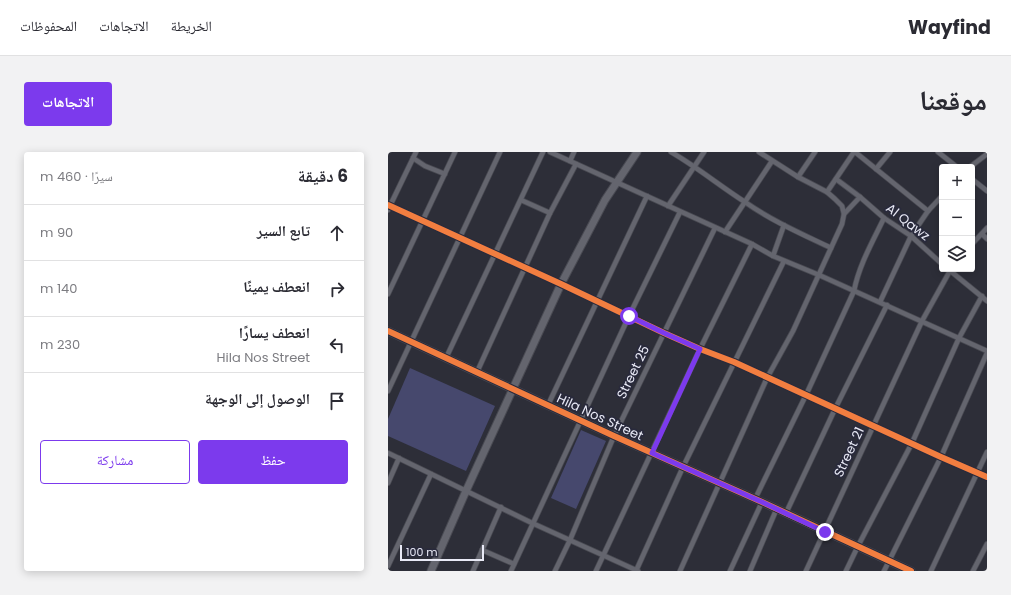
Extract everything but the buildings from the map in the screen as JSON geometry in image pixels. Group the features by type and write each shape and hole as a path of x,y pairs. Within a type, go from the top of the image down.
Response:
{"street":[{"path":"416,152 389,207 561,284 664,333 734,362 987,477"},
{"path":"388,294 455,152"},
{"path":"388,391 500,152"},
{"path":"446,358 543,152"},
{"path":"550,152 752,244 773,256 887,305 987,352 941,457 884,571"},
{"path":"570,161 574,152"},
{"path":"431,571 561,284 605,200 637,152"},
{"path":"671,152 695,166 745,203 776,222 831,248"},
{"path":"668,206 704,152"},
{"path":"680,571 767,378 793,331 819,275 842,224 844,214 842,206 827,192 772,161 768,154 759,152"},
{"path":"798,177 815,152"},
{"path":"827,192 855,152 928,211"},
{"path":"876,169 890,152"},
{"path":"938,152 953,164"},
{"path":"974,164 987,154"},
{"path":"413,158 425,166 445,174"},
{"path":"725,232 772,161"},
{"path":"476,372 550,213 576,164"},
{"name":"Al Qawz","path":"836,179 884,218 910,236 939,261"},
{"path":"975,181 987,191"},
{"path":"548,405 647,196"},
{"path":"844,214 860,197"},
{"path":"880,302 910,236 928,211 939,199"},
{"path":"521,200 550,213"},
{"path":"511,571 580,420 680,212"},
{"path":"730,571 759,500 854,291 861,267 884,218"},
{"path":"773,256 784,225"},
{"name":"Street 25","path":"555,571 570,540 614,436 715,228"},
{"path":"975,241 987,228"},
{"path":"982,234 987,239"},
{"path":"596,571 700,349 752,244"},
{"path":"388,453 532,523 637,571 683,467 784,260"},
{"name":"Street 21","path":"806,571 922,321 947,272"},
{"path":"953,272 987,301"},
{"path":"846,571 912,443 959,338 982,296"},
{"path":"786,513 835,409 887,305"},
{"name":"Hila Nos Street","path":"388,331 614,436 777,508 825,532 911,571"},
{"path":"931,571 987,452"},
{"path":"388,483 400,458"},
{"path":"388,566 430,474"},
{"path":"474,571 482,550 502,508"},
{"path":"750,571 777,508"},
{"path":"973,571 987,544"},
{"path":"482,550 514,564"}],"shaded area":[{"path":"410,368 495,406 466,471 388,436 388,419"},
{"path":"581,430 606,441 576,509 551,498"}],"cycle path":[{"path":"388,205 664,333 734,362 987,477"},
{"path":"388,331 911,571"}],"route":[{"path":"629,316 700,349 652,453 825,532"}]}
